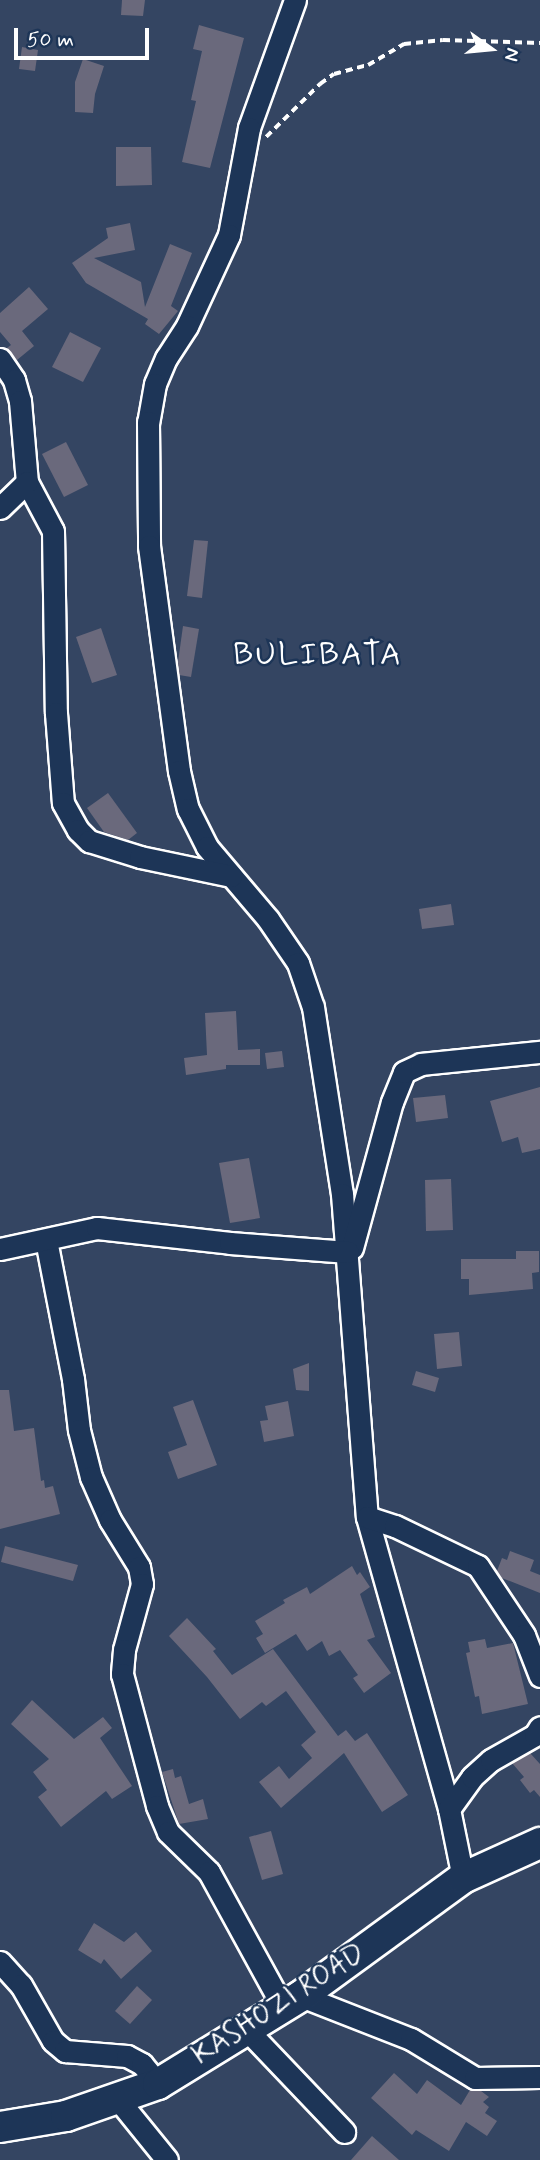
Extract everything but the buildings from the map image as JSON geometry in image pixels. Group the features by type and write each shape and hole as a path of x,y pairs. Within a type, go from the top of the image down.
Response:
{"main road":[{"name":"KASHOZI ROAD","path":"0,2127 66,2116 158,2084 292,2002 463,1878 540,1843"}],"street":[{"path":"295,0 249,128 229,235 187,326 166,358 155,384 148,422 149,546 179,771 195,825 207,846 268,919 298,963 313,1007 327,1084 348,1256 368,1517 449,1809 463,1878"},
{"path":"0,359 14,380 20,401 27,482 53,531 56,713 63,803 78,830 89,841 140,857 231,876"},
{"path":"0,508 27,482"},
{"path":"348,1256 392,1102 404,1072 421,1064 540,1052"},
{"path":"0,1249 97,1228 348,1256"},
{"path":"46,1240 73,1379 79,1430 91,1477 110,1520 130,1548 139,1567 142,1584 124,1650 122,1674 157,1806 168,1832 209,1872 292,2002 411,2039 475,2078 540,2077"},
{"path":"368,1517 395,1526 478,1566 524,1635 540,1676"},
{"path":"449,1809 472,1777 491,1760 534,1735 540,1727"},
{"path":"0,1962 21,1985 53,2041 65,2051 127,2056 142,2064 158,2084"},
{"path":"247,2030 345,2132"},
{"path":"116,2097 167,2160"}],"path":[{"path":"244,159 320,84 334,75 368,65 404,44 456,40 540,43"}],"district":[{"name":"BULIBATA","path":"318,655"}]}
